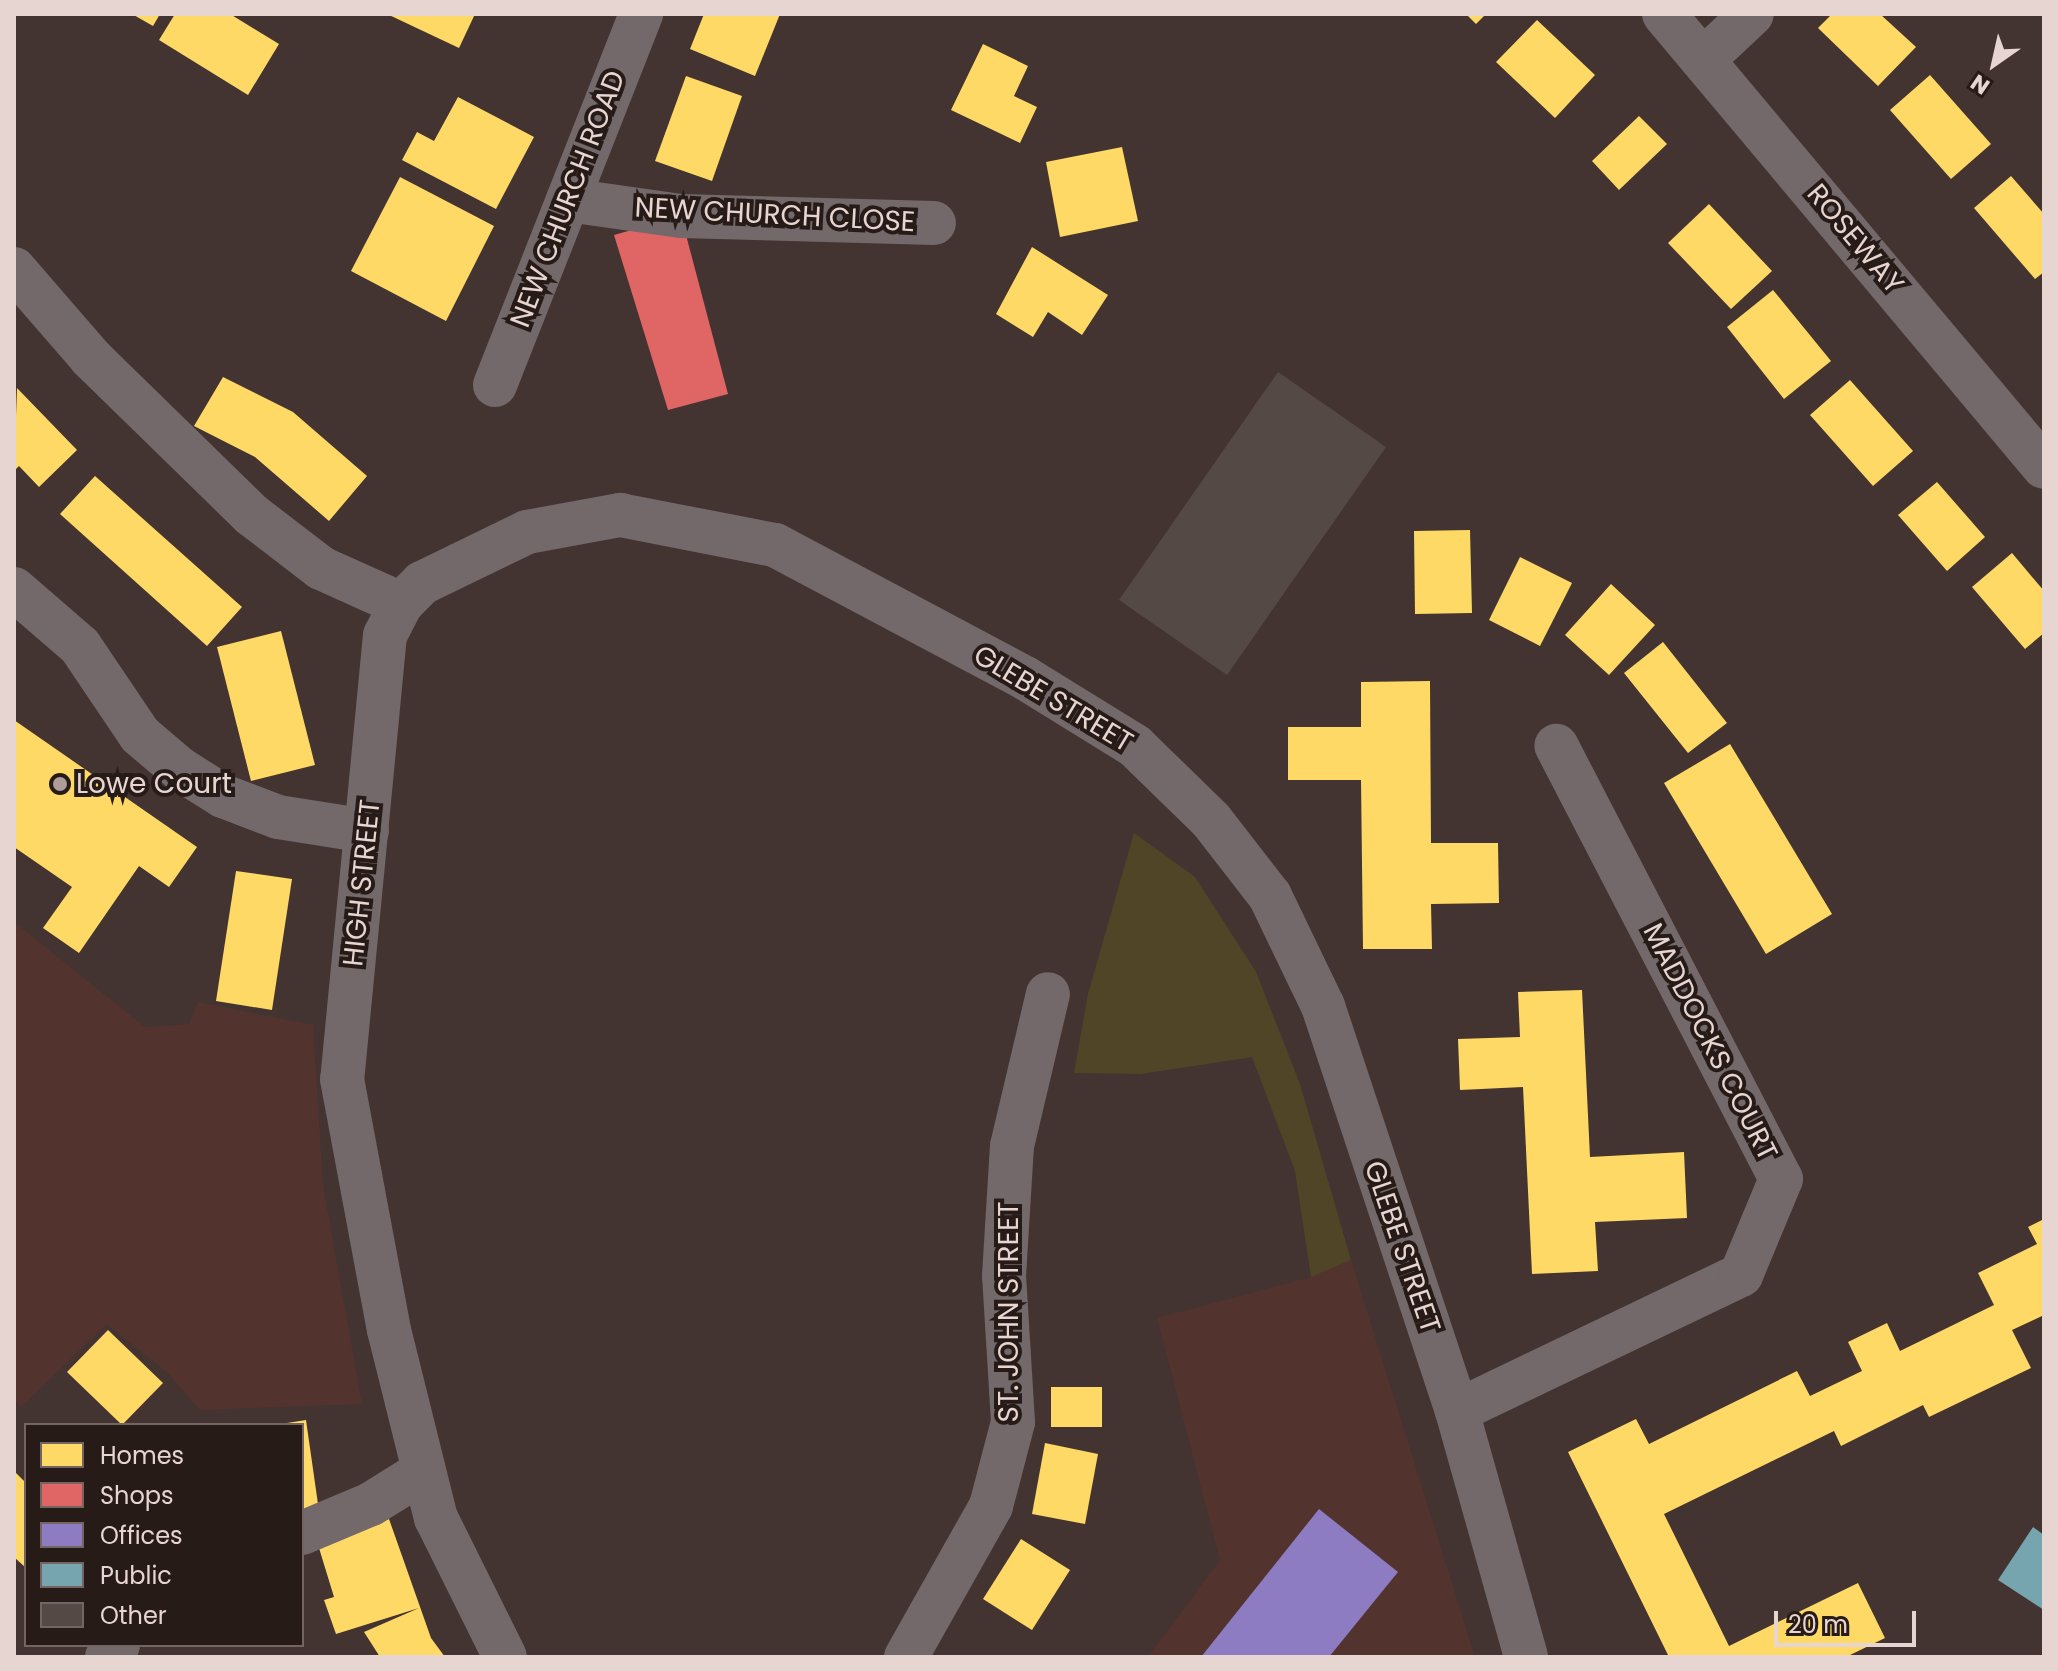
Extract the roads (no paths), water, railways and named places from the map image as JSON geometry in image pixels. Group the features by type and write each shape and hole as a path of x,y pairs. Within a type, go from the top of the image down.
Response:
{"street":[{"name":"NEW CHURCH ROAD","path":"495,385 641,14"},
{"name":"ROSEWAY","path":"1664,14 1705,58 2044,467"},
{"path":"1705,58 1752,14"},
{"name":"NEW CHURCH CLOSE","path":"568,200 681,216 934,223"},
{"path":"14,269 91,358 252,515 321,568 401,604"},
{"name":"GLEBE STREET","path":"401,604 422,583 527,532 620,515 775,545 1025,678 1135,746 1211,820 1270,896 1323,1006 1457,1411 1526,1657"},
{"path":"14,589 80,646 140,735 180,769 223,796 278,817 367,831"},
{"name":"HIGH STREET","path":"401,604 385,635 342,1079 389,1330 436,1518 505,1657"},
{"name":"MADDOCKS COURT","path":"1457,1411 1741,1275 1781,1179 1557,746"},
{"name":"ST. JOHN STREET","path":"906,1657 991,1506 1013,1422 1004,1276 1012,1146 1048,994"},
{"path":"304,1532 346,1516 424,1471"}],"place":[{"name":"Lowe Court","path":"60,784"}]}
